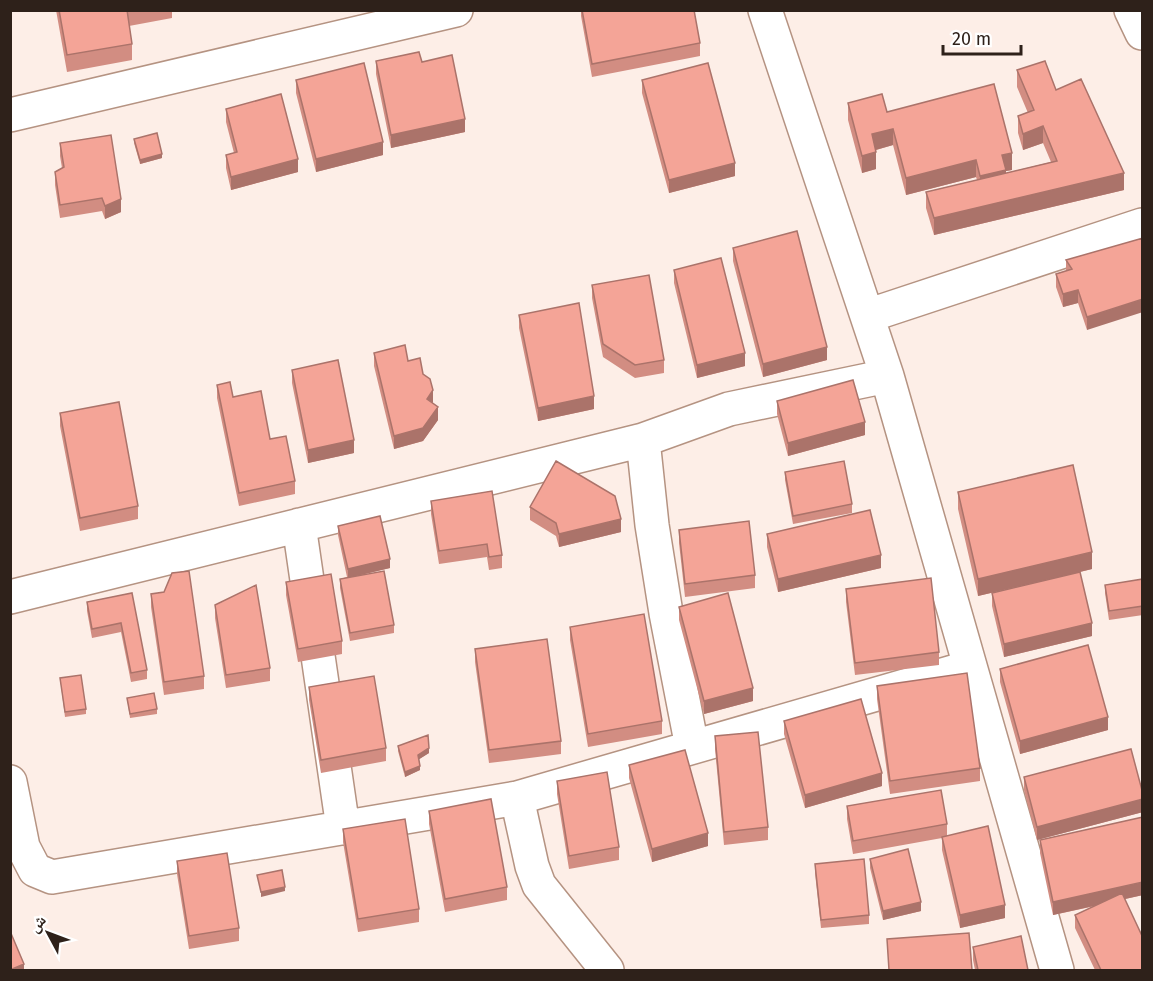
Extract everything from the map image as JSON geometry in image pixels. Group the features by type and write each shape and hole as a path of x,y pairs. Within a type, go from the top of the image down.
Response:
{"street":[{"path":"10,116 456,10"},
{"path":"765,10 887,376 1057,970"},
{"path":"1131,10 1143,33"},
{"path":"867,316 1143,225"},
{"path":"10,597 643,440 729,409 887,376"},
{"path":"643,440 652,525 666,613 692,747"},
{"path":"299,525 343,828"},
{"path":"10,782 23,847 35,870 52,877 517,798 970,666"},
{"path":"517,798 532,866 539,885 607,970"}],"building":[{"path":"59,10 127,10 132,44 67,55"},
{"path":"582,10 694,10 700,43 592,64"},
{"path":"419,52 422,62 452,55 465,119 391,135 376,61"},
{"path":"1045,61 1056,90 1081,79 1124,173 934,218 926,192 1057,161 1043,126 1023,134 1018,116 1034,110 1017,70"},
{"path":"364,63 383,142 316,159 296,80"},
{"path":"708,63 735,163 669,180 642,80"},
{"path":"994,84 1012,153 1002,155 1006,170 980,176 976,160 906,178 893,129 872,134 876,152 862,156 848,103 882,94 887,112"},
{"path":"281,94 298,159 231,177 226,155 237,152 226,109"},
{"path":"157,133 162,154 140,160 134,139"},
{"path":"111,135 121,199 105,206 102,198 60,205 55,172 64,167 60,143"},
{"path":"797,231 827,347 763,364 733,248"},
{"path":"1143,238 1143,299 1087,317 1078,290 1063,294 1056,274 1072,269 1066,260"},
{"path":"721,258 745,353 697,365 674,270"},
{"path":"649,275 664,360 635,365 603,344 592,285"},
{"path":"579,303 594,396 538,408 519,315"},
{"path":"405,345 408,361 420,358 423,374 430,379 433,390 427,399 438,407 423,428 394,436 374,353"},
{"path":"338,360 354,440 308,450 292,370"},
{"path":"853,380 865,422 788,443 777,401"},
{"path":"230,382 233,397 261,391 270,439 286,436 295,481 239,493 217,385"},
{"path":"119,402 138,506 80,518 60,413"},
{"path":"556,461 615,496 621,519 559,534 556,523 530,507"},
{"path":"844,461 852,504 793,516 785,472"},
{"path":"1073,465 1092,552 978,579 958,492"},
{"path":"492,491 502,555 489,557 487,544 439,551 431,501"},
{"path":"870,510 881,555 778,579 767,534"},
{"path":"380,516 390,559 348,569 338,526"},
{"path":"749,521 755,575 685,584 679,530"},
{"path":"189,571 204,676 164,682 151,594 164,592 172,573"},
{"path":"384,571 394,625 350,633 340,579"},
{"path":"1080,572 1092,623 1004,644 992,593"},
{"path":"331,574 342,641 298,649 286,582"},
{"path":"931,578 939,652 855,663 846,589"},
{"path":"1143,579 1143,606 1109,611 1105,585"},
{"path":"256,585 270,668 226,675 215,605"},
{"path":"132,593 147,670 131,673 121,623 92,629 87,602"},
{"path":"728,593 753,688 704,701 679,607"},
{"path":"644,614 662,721 588,734 570,627"},
{"path":"547,639 561,741 489,750 475,649"},
{"path":"1088,645 1108,717 1020,741 1000,669"},
{"path":"967,673 980,768 890,781 877,686"},
{"path":"81,675 86,709 65,712 60,678"},
{"path":"374,676 386,748 321,760 309,687"},
{"path":"154,693 157,709 130,714 127,698"},
{"path":"861,699 882,773 805,795 784,721"},
{"path":"758,732 768,827 724,832 715,736"},
{"path":"428,735 429,748 418,755 420,766 405,772 398,746"},
{"path":"1131,749 1143,799 1037,827 1024,777"},
{"path":"685,750 708,833 652,849 629,765"},
{"path":"607,772 619,847 569,856 557,781"},
{"path":"941,790 947,824 853,841 847,806"},
{"path":"491,799 507,887 445,899 429,811"},
{"path":"1143,817 1143,882 1053,902 1040,840"},
{"path":"405,819 419,909 358,919 343,829"},
{"path":"988,826 1005,905 960,915 942,837"},
{"path":"908,849 921,902 883,911 870,859"},
{"path":"227,853 239,928 189,936 177,861"},
{"path":"864,859 869,915 821,920 815,864"},
{"path":"282,870 285,887 261,892 257,875"},
{"path":"1122,893 1143,938 1143,970 1101,970 1075,915"},
{"path":"10,931 24,964 10,970"},
{"path":"969,933 972,970 889,970 887,939"},
{"path":"1021,936 1028,970 978,970 973,947"}]}
